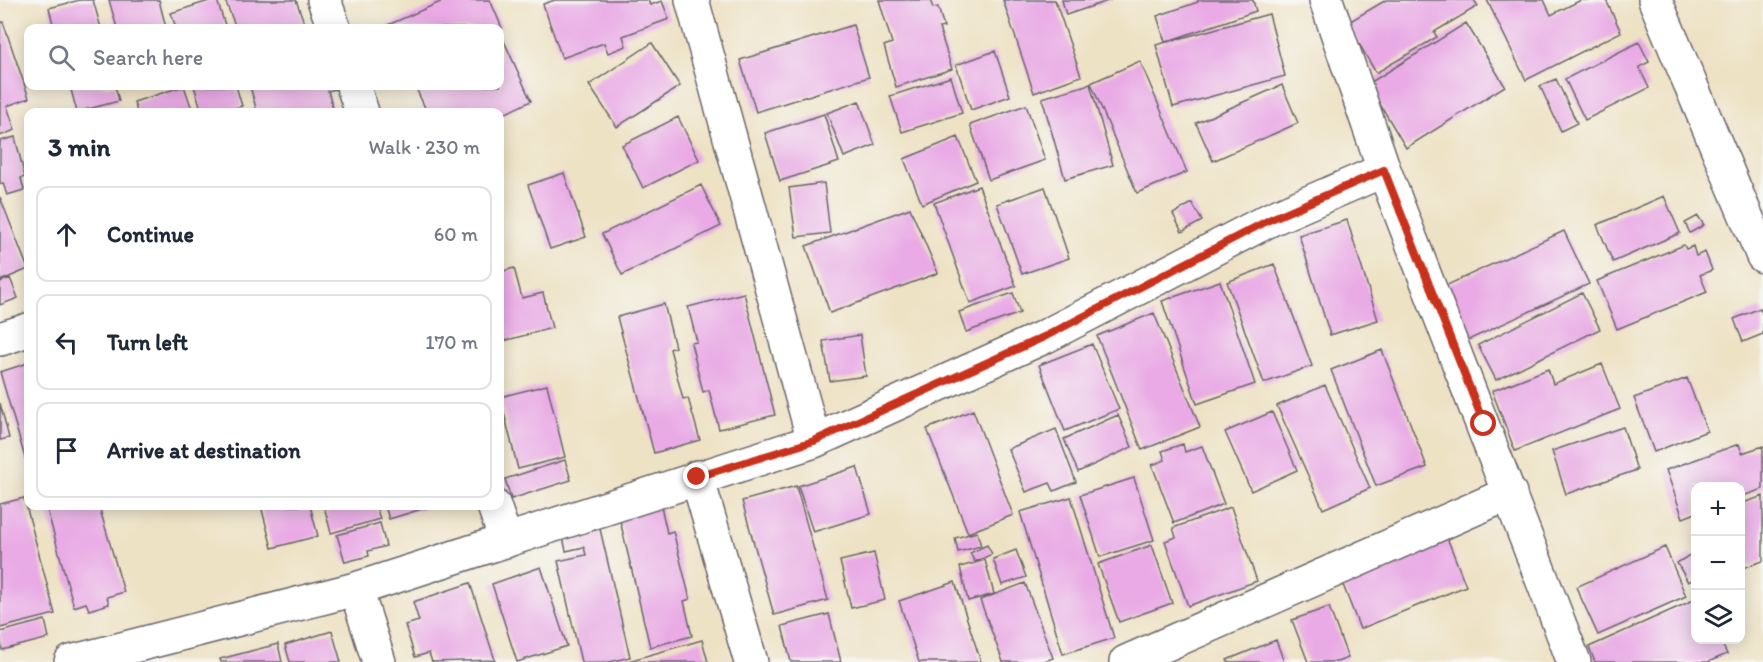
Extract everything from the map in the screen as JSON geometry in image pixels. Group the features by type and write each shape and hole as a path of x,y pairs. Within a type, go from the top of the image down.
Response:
{"street":[{"path":"324,0 333,24"},
{"path":"692,0 814,441"},
{"path":"1326,0 1384,170 1574,662"},
{"path":"1655,0 1763,256"},
{"path":"354,90 361,108"},
{"path":"71,662 356,589 814,441 1046,336 1271,219 1384,170"},
{"path":"0,339 24,331"},
{"path":"697,477 751,662"},
{"path":"1126,662 1510,493"},
{"path":"495,510 506,541"},
{"path":"356,589 380,662"}],"building":[{"path":"80,0 93,0 100,24 53,24 49,8"},
{"path":"109,0 159,0 165,24 116,24"},
{"path":"217,0 225,24 175,24 171,13"},
{"path":"225,0 296,0 305,24 234,24"},
{"path":"445,0 490,0 500,24 390,24"},
{"path":"555,0 648,0 650,5 662,1 669,19 623,36 626,46 608,53 604,43 562,58 543,4"},
{"path":"879,0 930,0 933,8 938,7 944,27 939,28 952,69 896,87 884,46 892,43"},
{"path":"1003,0 1055,0 1081,76 1034,93"},
{"path":"1062,0 1111,0 1066,15"},
{"path":"1198,0 1253,0 1256,11 1165,42 1157,16 1198,2"},
{"path":"1386,0 1474,0 1478,6 1434,32 1437,37 1376,73 1347,23"},
{"path":"1487,0 1544,0 1551,15 1581,0 1606,0 1621,32 1526,80"},
{"path":"1269,14 1285,76 1173,107 1156,45"},
{"path":"3,22 24,83 24,90 26,90 29,98 7,106 15,130 0,136 0,23"},
{"path":"1466,23 1505,86 1406,148 1368,84"},
{"path":"853,25 869,77 756,112 740,60"},
{"path":"504,41 531,101 504,114 504,108 425,108 417,90 504,90"},
{"path":"1639,42 1649,62 1639,67 1649,88 1585,120 1565,79"},
{"path":"652,43 680,86 617,127 589,85"},
{"path":"995,51 1010,96 971,110 956,65"},
{"path":"1140,61 1187,172 1137,193 1091,83"},
{"path":"951,77 962,113 902,132 890,96"},
{"path":"1556,79 1577,123 1561,131 1540,86"},
{"path":"1090,84 1113,165 1065,179 1042,98"},
{"path":"1282,85 1298,123 1213,161 1196,123"},
{"path":"71,90 116,90 119,101 92,108 76,108"},
{"path":"172,90 185,90 192,108 136,108 134,102"},
{"path":"195,90 237,90 242,106 235,108 201,108"},
{"path":"251,90 332,90 328,91 333,108 256,108"},
{"path":"859,101 875,145 844,157 827,113"},
{"path":"1026,105 1045,160 989,180 970,125"},
{"path":"824,114 839,162 780,181 765,133"},
{"path":"678,117 699,160 643,188 622,145"},
{"path":"15,137 24,173 24,177 21,178 24,190 7,195 3,183 0,184 0,141"},
{"path":"958,137 976,181 922,204 904,159"},
{"path":"564,173 586,237 550,249 528,185"},
{"path":"824,183 830,233 796,237 789,188"},
{"path":"701,185 721,226 622,275 602,234"},
{"path":"979,186 1016,286 970,303 934,203"},
{"path":"1045,187 1069,258 1022,274 997,204"},
{"path":"1664,196 1680,233 1613,262 1597,225"},
{"path":"0,197 24,259 24,271 0,281"},
{"path":"1192,203 1202,221 1182,232 1173,214"},
{"path":"910,208 938,273 830,313 806,246"},
{"path":"1698,216 1704,225 1690,233 1685,223"},
{"path":"1347,220 1378,320 1330,335 1299,235"},
{"path":"1564,231 1589,284 1464,342 1448,306 1454,303 1445,286"},
{"path":"1684,245 1686,249 1693,246 1696,256 1705,252 1712,270 1700,275 1707,292 1617,329 1597,281"},
{"path":"1274,264 1312,366 1264,383 1227,282"},
{"path":"514,268 522,298 543,293 552,328 504,341 504,271"},
{"path":"10,278 18,298 0,305 0,282"},
{"path":"1220,281 1255,384 1197,404 1162,301"},
{"path":"744,293 775,415 719,429 709,390 703,392 691,343 697,342 688,307"},
{"path":"1013,293 1020,313 966,332 959,312"},
{"path":"1582,293 1600,329 1496,380 1478,345"},
{"path":"664,304 675,347 670,349 683,399 688,398 700,440 654,453 617,317"},
{"path":"1760,308 1763,315 1763,334 1743,342 1734,319"},
{"path":"1154,313 1200,427 1142,450 1097,336"},
{"path":"860,335 866,376 830,381 823,341"},
{"path":"1092,344 1119,409 1065,431 1039,365"},
{"path":"1382,350 1427,467 1376,486 1331,370"},
{"path":"24,364 24,454 0,372"},
{"path":"1602,364 1620,409 1515,451 1492,391 1548,369 1553,384"},
{"path":"1687,378 1707,431 1654,452 1634,398"},
{"path":"547,385 565,457 518,469 504,413 504,396"},
{"path":"1325,385 1370,488 1323,509 1277,406"},
{"path":"0,403 9,438 0,440"},
{"path":"973,410 1013,515 968,533 927,429"},
{"path":"1272,412 1297,470 1251,491 1225,432"},
{"path":"1118,415 1132,447 1078,472 1064,439"},
{"path":"1623,427 1637,470 1566,494 1552,451"},
{"path":"1056,429 1076,482 1054,491 1050,483 1026,492 1008,449"},
{"path":"1183,444 1185,452 1202,446 1224,504 1174,523 1152,465 1165,460 1162,451"},
{"path":"1739,444 1742,453 1763,446 1763,489 1745,495 1745,482 1691,482 1691,515 1683,518 1666,470"},
{"path":"565,460 571,480 511,499 505,479"},
{"path":"857,467 871,514 813,532 798,486"},
{"path":"1134,478 1154,540 1100,557 1080,495"},
{"path":"796,486 828,600 774,615 742,501"},
{"path":"1763,496 1763,561 1745,567 1745,536 1745,502"},
{"path":"1071,497 1114,638 1063,654 1020,512"},
{"path":"24,498 24,510 27,510 55,614 0,628 0,504"},
{"path":"660,502 667,533 673,531 690,599 684,601 692,636 650,647 618,512"},
{"path":"1231,507 1257,581 1188,606 1165,541 1176,537 1173,528"},
{"path":"47,510 100,510 124,592 107,597 109,604 89,610 86,603 74,607"},
{"path":"262,510 311,510 318,536 272,548"},
{"path":"325,510 377,510 380,519 331,533"},
{"path":"386,510 419,510 389,519"},
{"path":"380,523 386,546 368,551 369,556 345,562 337,535"},
{"path":"600,529 630,657 610,662 581,662 558,561 586,555 584,547 566,551 563,537"},
{"path":"977,532 981,546 958,552 955,538"},
{"path":"1446,535 1466,586 1360,629 1340,577"},
{"path":"987,545 992,554 975,562 970,553"},
{"path":"1152,545 1172,603 1119,622 1098,564"},
{"path":"1665,547 1686,596 1598,635 1576,587"},
{"path":"1016,550 1026,577 1002,585 993,559"},
{"path":"874,553 885,600 851,608 840,561"},
{"path":"1691,554 1691,580 1688,582 1677,563"},
{"path":"985,560 994,594 968,601 960,567"},
{"path":"541,567 567,646 517,662 492,584"},
{"path":"955,582 981,662 919,662 899,601"},
{"path":"470,583 495,660 432,662 429,653 415,657 405,625 419,621 413,602"},
{"path":"1025,583 1053,658 1042,662 1003,662 980,600"},
{"path":"1691,601 1691,644 1722,644 1727,654 1708,662 1595,662 1589,647"},
{"path":"1329,607 1348,658 1337,662 1308,662 1292,620"},
{"path":"829,614 841,662 791,662 782,626"},
{"path":"45,620 49,638 2,650 0,632"},
{"path":"332,631 341,662 290,662 285,645"},
{"path":"702,640 708,662 628,662 628,661"},
{"path":"1276,640 1284,662 1228,662 1227,660"},
{"path":"278,644 282,662 221,662 220,659"}],"route":[{"path":"697,477 814,441 1046,336 1271,219 1384,170 1484,424"}]}
